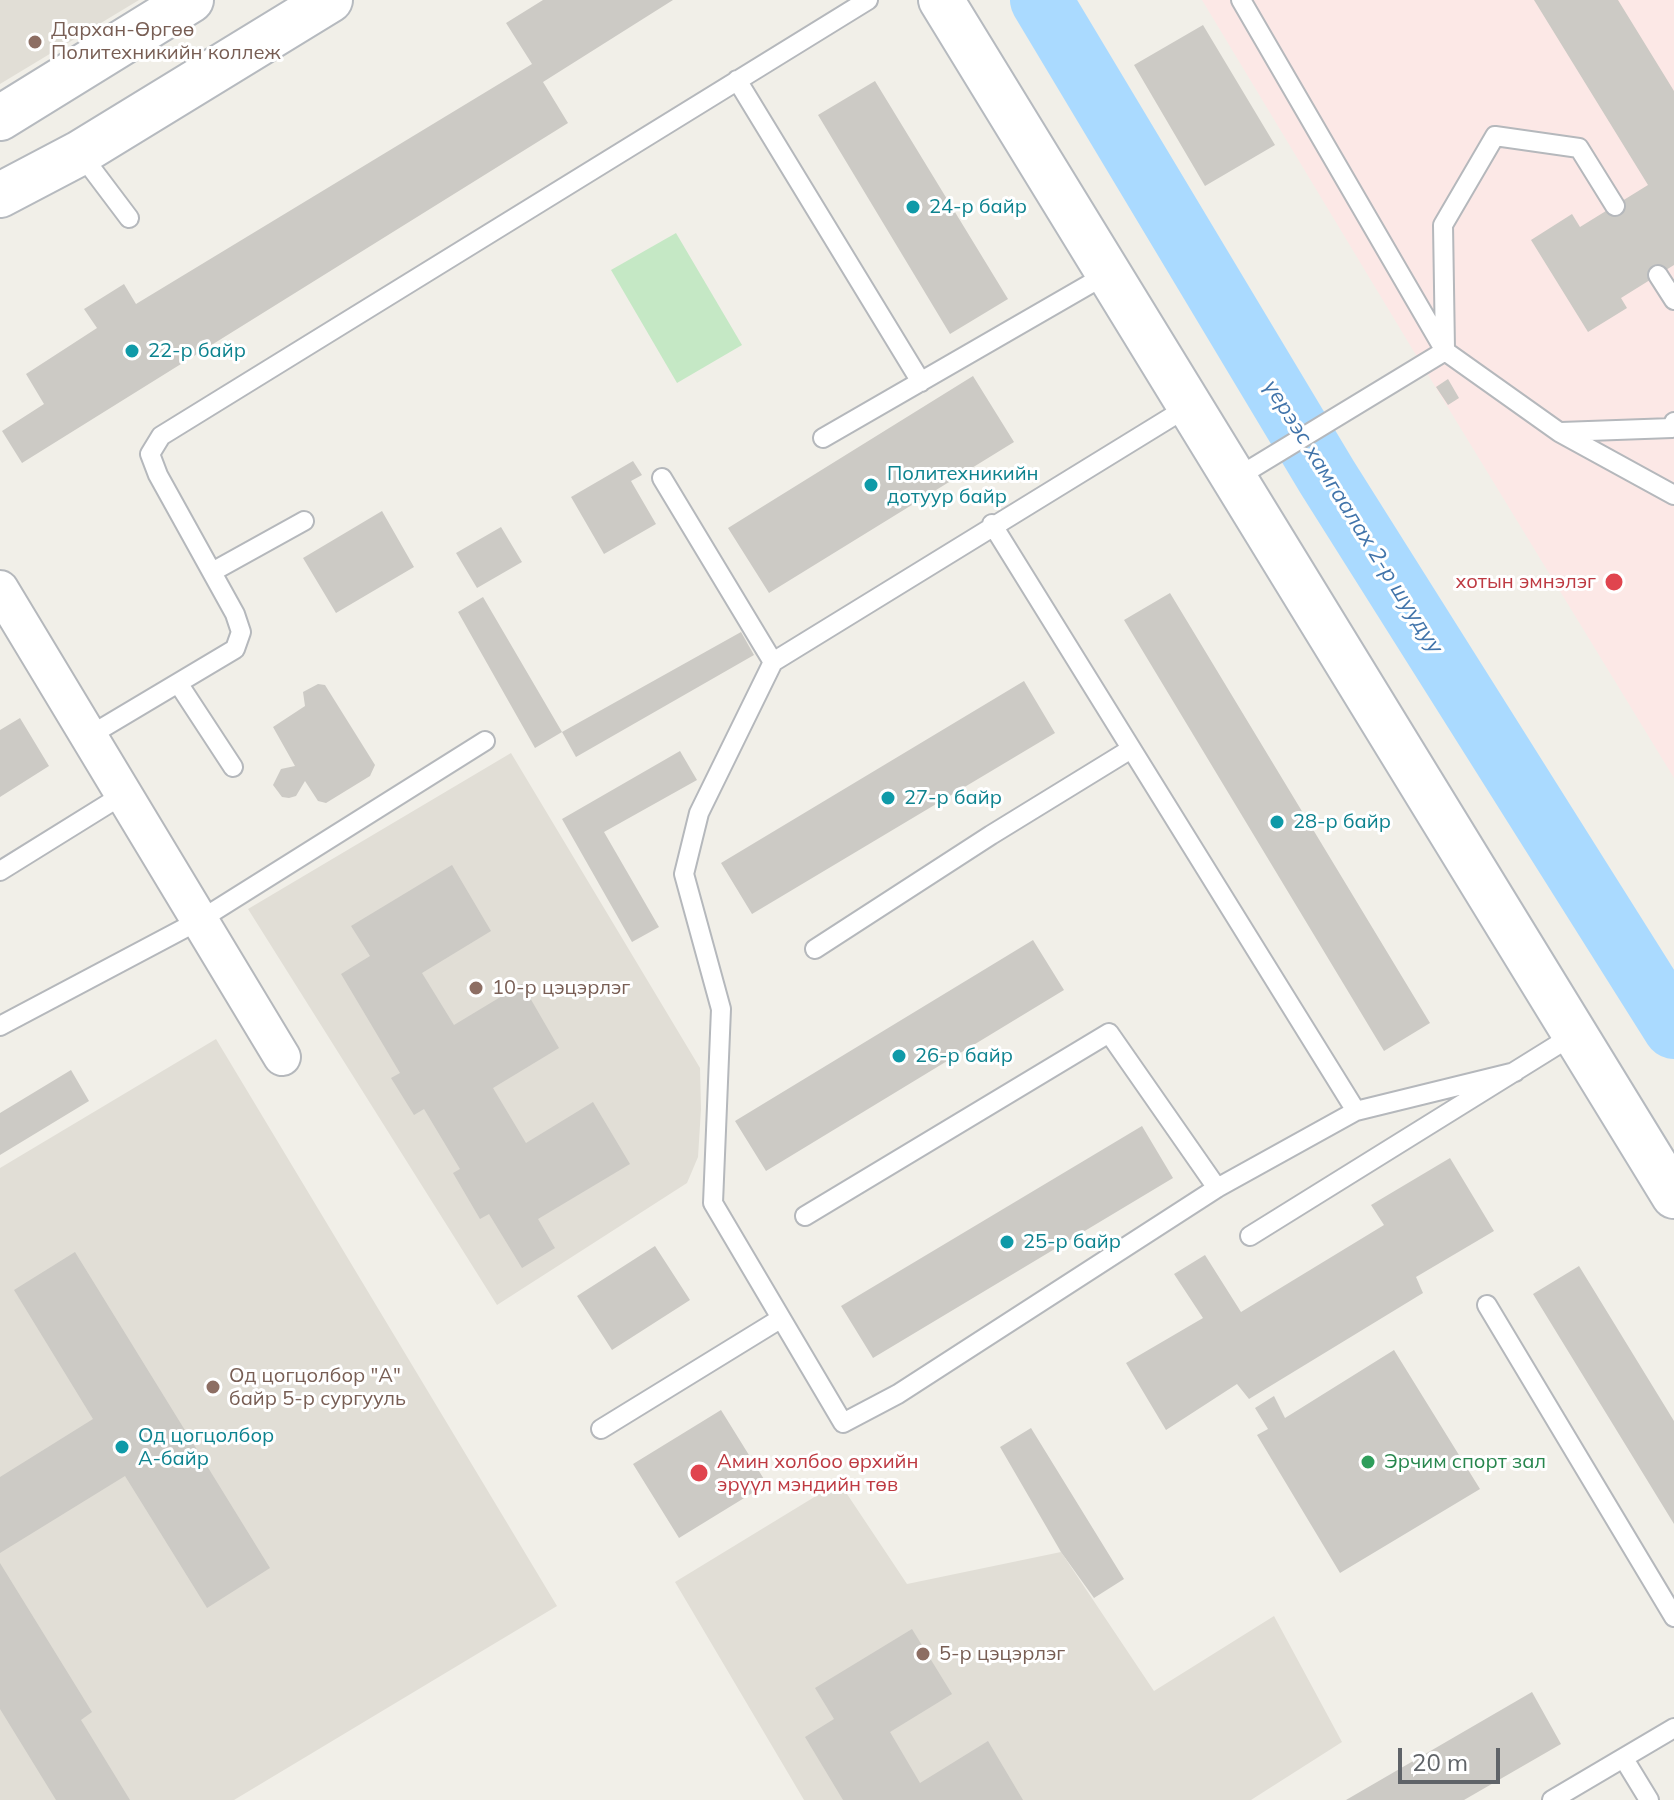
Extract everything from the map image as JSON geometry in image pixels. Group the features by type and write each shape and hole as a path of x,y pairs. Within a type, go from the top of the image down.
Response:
{"main road":[{"path":"0,118 191,0"},
{"path":"0,195 80,153 330,0"},
{"path":"941,0 1191,405 1254,468 1575,1034 1674,1196"}],"street":[{"path":"0,589 282,1057"}],"lane":[{"path":"89,736 235,649 241,632 212,572 158,475 150,454 161,436 868,0"},
{"path":"1241,0 1445,351 1559,432 1674,495"},
{"path":"737,80 921,382"},
{"path":"1445,351 1443,225 1495,136 1579,148 1615,206"},
{"path":"80,153 129,218"},
{"path":"823,438 1109,273"},
{"path":"1658,275 1674,300"},
{"path":"1254,468 1445,351"},
{"path":"1191,405 992,524 773,662 699,813 684,874 721,1009 713,1203 843,1423 898,1394 1217,1188 1356,1111 1515,1072"},
{"path":"1559,432 1672,428 1674,422"},
{"path":"662,478 773,662"},
{"path":"212,572 304,521"},
{"path":"992,524 1356,1111"},
{"path":"178,683 233,767"},
{"path":"0,1026 200,920 485,741"},
{"path":"815,949 1131,749"},
{"path":"0,871 124,794"},
{"path":"805,1216 1109,1033 1217,1188"},
{"path":"1250,1236 1575,1034"},
{"path":"1487,1305 1674,1617"},
{"path":"601,1429 780,1319"},
{"path":"1552,1800 1674,1728"},
{"path":"1624,1759 1649,1800"}],"shaded area":[{"name":"Дархан-Өргөө Политехникийн коллеж","path":"0,0 139,0 0,84"},
{"name":"хотын эмнэлэг","path":"1202,0 1674,0 1674,778 1422,365"},
{"name":"10-р цэцэрлэг","path":"511,753 700,1068 701,1109 698,1157 687,1183 497,1305 248,909"},
{"name":"Од цогцолбор \"А\" байр 5-р сургууль","path":"216,1039 557,1606 234,1800 0,1800 0,1168"},
{"name":"5-р цэцэрлэг","path":"839,1482 907,1584 1061,1552 1154,1691 1274,1616 1342,1742 1251,1800 804,1800 675,1582"}],"green space":[{"path":"676,233 742,345 677,383 611,270"}],"building":[{"path":"543,0 673,0 543,82 568,123 22,463 2,431 44,404 26,374 97,328 84,309 124,284 136,304 532,64 506,23"},
{"path":"1534,0 1618,0 1674,91 1674,265 1621,298 1627,308 1588,332 1531,240 1572,214 1580,227 1648,185"},
{"path":"1203,25 1275,145 1205,186 1134,65"},
{"name":"24-р байр","path":"875,81 1008,299 950,334 818,115"},
{"name":"Политехникийн дотуур байр","path":"973,376 1014,442 769,593 728,528"},
{"path":"1448,379 1459,398 1448,405 1436,387"},
{"path":"633,461 642,475 631,481 656,524 604,554 571,497"},
{"path":"382,511 414,567 336,613 303,558"},
{"path":"501,527 522,562 477,588 456,553"},
{"name":"28-р байр","path":"1170,593 1430,1023 1384,1051 1124,620"},
{"path":"483,597 562,732 535,748 458,612"},
{"path":"741,632 754,655 576,757 562,732"},
{"name":"27-р байр","path":"1024,681 1055,733 752,914 721,863"},
{"path":"318,684 325,685 375,765 370,776 326,803 318,801 305,781 296,796 289,798 282,797 273,785 281,769 295,766 273,727 305,706 303,692"},
{"path":"20,718 49,766 0,797 0,730"},
{"path":"680,751 697,780 604,832 659,927 632,942 562,819"},
{"name":"10-р цэцэрлэг","path":"452,865 491,931 422,973 454,1025 522,984 559,1048 493,1088 526,1143 593,1102 630,1164 538,1219 555,1248 522,1268 489,1214 480,1219 453,1173 460,1169 424,1109 414,1115 391,1078 400,1073 341,974 370,956 351,926"},
{"name":"26-р байр","path":"1033,940 1064,990 766,1171 735,1121"},
{"path":"71,1070 89,1101 0,1155 0,1113"},
{"name":"25-р байр","path":"1142,1126 1173,1178 873,1358 841,1306"},
{"path":"1450,1158 1494,1231 1416,1277 1423,1293 1249,1399 1237,1384 1166,1430 1126,1363 1203,1318 1174,1274 1205,1255 1241,1312 1384,1225 1371,1205"},
{"path":"655,1246 690,1300 612,1350 577,1296"},
{"name":"Од цогцолбор А-байр","path":"75,1252 270,1568 207,1608 125,1476 0,1553 0,1477 93,1419 14,1290"},
{"path":"1579,1266 1674,1421 1674,1524 1533,1294"},
{"name":"Эрчим спорт зал","path":"1394,1350 1480,1489 1340,1573 1257,1435 1268,1429 1255,1408 1274,1396 1285,1418"},
{"name":"Амин холбоо өрхийн эрүүл мэндийн төв","path":"721,1410 767,1484 679,1538 633,1464"},
{"path":"1031,1428 1124,1579 1094,1598 1061,1552 1000,1447"},
{"path":"0,1563 92,1712 81,1720 130,1800 56,1800 0,1709"},
{"path":"912,1629 952,1694 890,1732 920,1783 988,1741 1023,1800 843,1800 805,1737 834,1719 815,1688"},
{"path":"1532,1692 1561,1744 1464,1800 1346,1800"}],"waterway":[{"name":"үерээс хамгаалах 2-р шуудуу","path":"1041,0 1327,477 1674,1028"}],"place":[{"name":"Дархан-Өргөө Политехникийн коллеж","path":"35,42"},
{"name":"24-р байр","path":"913,207"},
{"name":"22-р байр","path":"132,351"},
{"name":"Политехникийн дотуур байр","path":"871,485"},
{"name":"хотын эмнэлэг","path":"1614,582"},
{"name":"27-р байр","path":"888,798"},
{"name":"28-р байр","path":"1277,822"},
{"name":"10-р цэцэрлэг","path":"476,988"},
{"name":"26-р байр","path":"899,1056"},
{"name":"25-р байр","path":"1007,1242"},
{"name":"Од цогцолбор \"А\" байр 5-р сургууль","path":"213,1387"},
{"name":"Од цогцолбор А-байр","path":"122,1447"},
{"name":"Эрчим спорт зал","path":"1368,1462"},
{"name":"Амин холбоо өрхийн эрүүл мэндийн төв","path":"699,1473"},
{"name":"5-р цэцэрлэг","path":"923,1654"}]}
